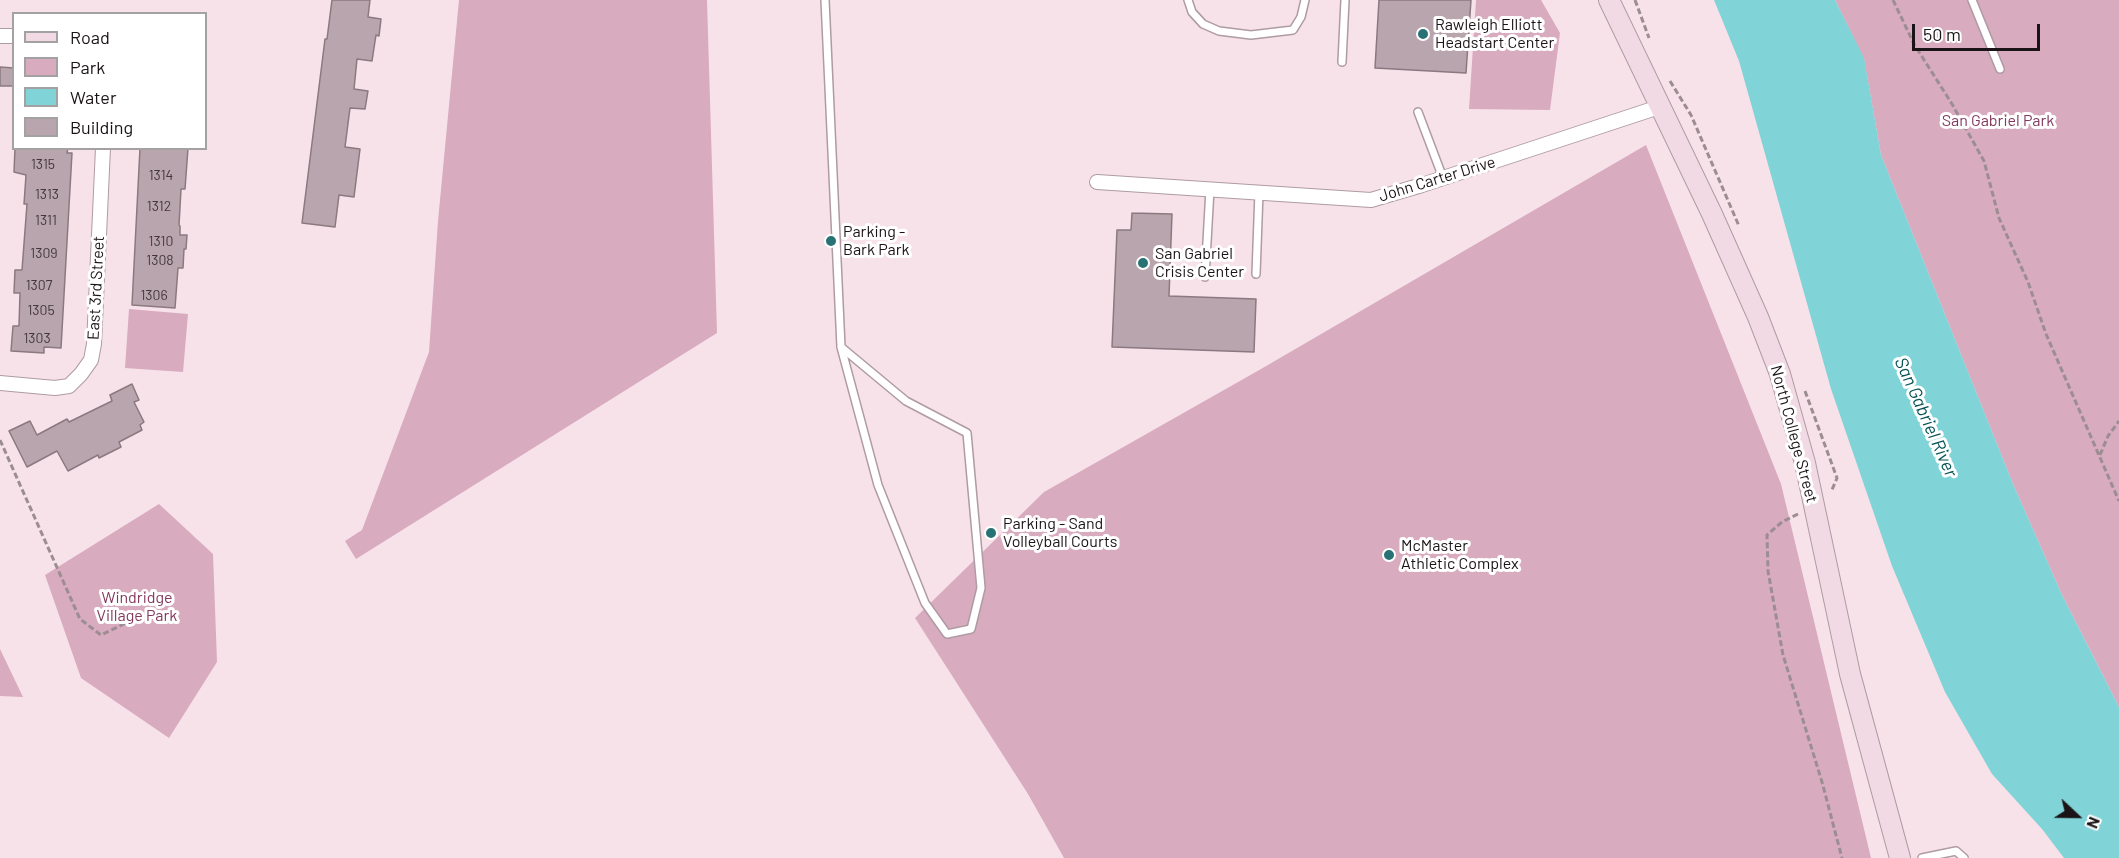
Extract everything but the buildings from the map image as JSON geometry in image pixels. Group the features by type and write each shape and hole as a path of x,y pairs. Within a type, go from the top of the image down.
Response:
{"street":[{"name":"North College Street","path":"1609,0 1662,106 1749,297 1780,374 1805,463 1850,674 1900,858"},
{"name":"John Carter Drive","path":"1097,182 1371,200 1662,106"},
{"name":"East 3rd Street","path":"0,383 54,388 69,386 91,360 94,344 103,150"}],"lane":[{"path":"825,0 841,347 878,485 925,603 947,634 971,629 981,588 967,433 906,401 841,347"},
{"path":"1188,0 1192,12 1203,24 1219,31 1251,35 1293,30 1301,17 1305,0"},
{"path":"1342,62 1345,0"},
{"path":"1972,0 2000,69"},
{"path":"1418,112 1443,178"},
{"path":"1205,278 1209,189"},
{"path":"1256,274 1259,192"},
{"path":"1922,858 1956,851 1964,858"}],"path":[{"path":"1635,0 1651,43"},
{"path":"1893,0 1914,44 1952,104 1984,161 1999,218 2028,282 2046,334 2119,501"},
{"path":"1666,75 1691,115 1740,228"},
{"path":"1804,387 1837,478 1826,503 1782,522 1767,535 1768,571 1783,655 1822,782 1842,858"},
{"path":"2100,455 2108,436 2119,421"},
{"path":"0,440 80,619 101,635 132,620"}],"green space":[{"path":"459,0 707,0 717,333 356,559 345,541 362,530 429,352 438,221"},
{"path":"1476,0 1541,0 1560,33 1550,110 1469,109"},
{"name":"San Gabriel Park","path":"1835,0 2119,0 2119,707 2062,595 2013,484 1881,155 1864,59"},
{"name":"McMaster Athletic Complex","path":"1646,145 1781,484 1871,858 1064,858 1028,794 915,618 1044,492 1261,369"},
{"path":"129,309 188,314 183,372 125,368"},
{"name":"Windridge Village Park","path":"159,504 213,554 217,662 169,738 81,678 45,575"},
{"path":"0,649 23,697 0,696"}],"water":[{"name":"San Gabriel River","path":"1714,0 1835,0 1864,58 1881,155 2013,484 2062,595 2119,707 2119,858 2064,858 2042,829 1992,774 1945,692 1892,566 1831,389 1739,61"}],"place":[{"name":"Rawleigh Elliott Headstart Center","path":"1423,34"},
{"name":"Parking - Bark Park","path":"831,241"},
{"name":"San Gabriel Crisis Center","path":"1143,263"},
{"name":"Parking - Sand Volleyball Courts","path":"991,533"},
{"name":"McMaster Athletic Complex","path":"1389,555"}]}
